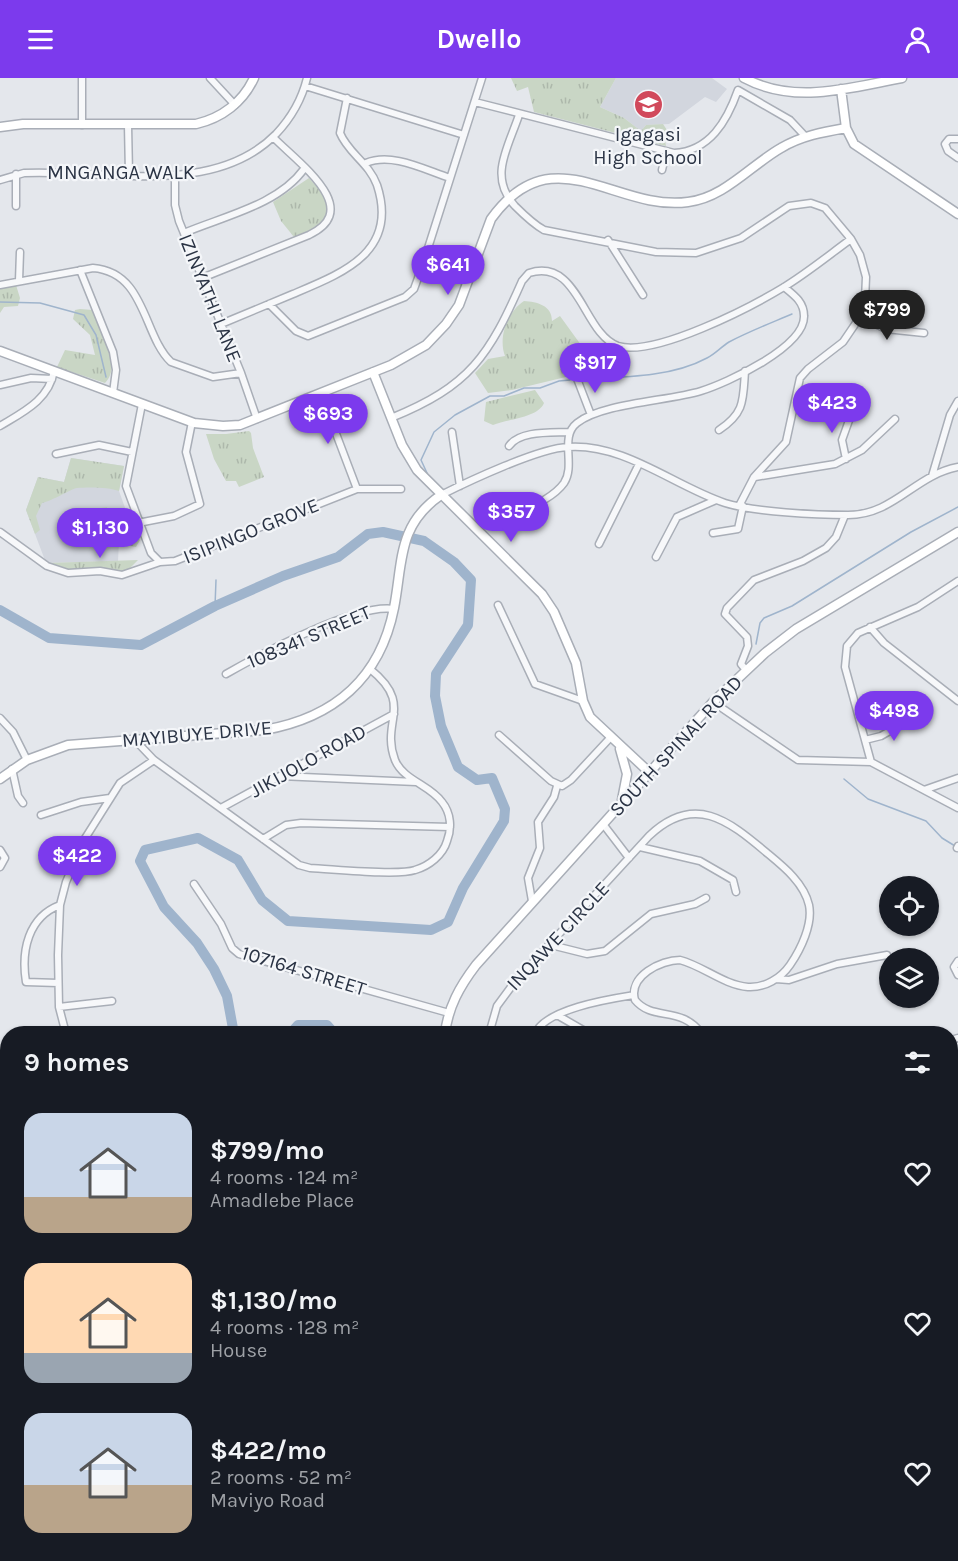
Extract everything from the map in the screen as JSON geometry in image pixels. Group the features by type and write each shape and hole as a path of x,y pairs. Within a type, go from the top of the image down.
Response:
{"street":[{"path":"82,78 82,124"},
{"path":"210,78 235,105"},
{"path":"0,127 23,124 196,124 215,117 235,105 254,78"},
{"name":"MNGANGA WALK","path":"0,180 16,174 175,175 225,167 250,155 273,137 293,113 307,78"},
{"path":"269,304 301,334 316,335 405,297 414,289 482,78"},
{"path":"744,78 784,93 817,93 902,78"},
{"path":"305,86 464,135"},
{"path":"842,89 846,128 854,144 958,214"},
{"path":"475,102 666,152 686,152 718,131 728,118 738,90 789,120 805,136"},
{"path":"221,324 349,269 371,246 379,228 381,209 377,187 366,164 340,133 347,98"},
{"path":"519,115 500,175 501,184 509,199 532,223 544,230 608,240 668,254 696,253 741,238 780,210 805,202 825,208 851,239 860,255 866,277 866,300 860,317 843,342 800,378 786,442 754,477 741,506 738,529 713,533"},
{"path":"128,125 129,174"},
{"path":"0,351 53,375 113,393 192,422 223,426 240,425 402,360 437,334 453,315 468,282 491,219 509,199 533,184 562,178 663,202 688,202 721,190 765,158 805,136 846,128"},
{"path":"202,278 309,235 327,225 332,213 330,199 273,137"},
{"path":"958,139 949,139 945,144 958,158"},
{"path":"662,170 666,152"},
{"path":"366,164 380,159 394,161 450,178"},
{"path":"184,233 282,192 304,169"},
{"path":"16,174 16,206"},
{"name":"IZINYATHI LANE","path":"175,175 175,205 184,233 241,373 257,419"},
{"path":"391,418 440,394 475,365 500,330 522,281 533,272 553,275 567,282 601,333 615,344 625,347 642,347 683,336 784,287 851,239"},
{"path":"608,240 643,295"},
{"path":"19,281 20,252"},
{"path":"422,267 468,282"},
{"path":"0,285 101,268 123,281 141,304 171,362 213,377 241,373"},
{"path":"80,270 112,352 116,370 113,393"},
{"path":"506,519 551,494 564,483 569,469 570,432 578,422 591,415 701,391 745,371 777,352 800,330 804,322 803,308 784,287"},
{"path":"860,317 886,328 924,333"},
{"path":"590,353 577,372 576,381 591,415"},
{"path":"719,430 731,423 741,409 745,371"},
{"path":"373,372 410,460 441,495 534,584 549,603 576,663 583,701 590,717 649,772"},
{"path":"0,385 53,375"},
{"path":"0,426 43,397 53,375"},
{"path":"321,394 357,489"},
{"path":"932,476 950,415 958,401"},
{"name":"ISIPINGO GROVE","path":"142,404 126,486 151,553 160,562 175,561 357,489 401,489"},
{"path":"846,459 842,440 852,412"},
{"path":"754,477 827,466 846,459 868,444 895,419"},
{"path":"138,523 174,516 201,502 186,452 192,422"},
{"path":"452,432 460,486"},
{"path":"509,446 515,438 524,435 570,432"},
{"path":"56,454 99,445 132,452"},
{"path":"441,495 544,453 569,446 602,450 717,499 741,506 845,515 879,510 932,476 958,467"},
{"path":"599,544 639,464"},
{"name":"MAYIBUYE DRIVE","path":"0,779 27,760 68,745 244,733 295,724 339,701 370,669 386,640 408,531 425,507 441,495"},
{"path":"656,557 677,517 717,499"},
{"path":"746,670 741,664 748,646 747,637 728,620 725,614 727,608 754,580 803,561 826,548 836,537 845,515"},
{"path":"0,532 51,568 76,574 100,571 122,575 160,562"},
{"name":"SOUTH SPINAL ROAD","path":"448,1026 449,1015 469,974 622,801 713,702 746,670 796,629 958,532"},
{"path":"871,762 844,659 847,646 854,636 913,610 958,581"},
{"path":"498,605 530,678 542,687 583,701"},
{"name":"108341 STREET","path":"226,674 290,642 360,613 378,608 394,609"},
{"path":"870,627 884,643 958,701"},
{"path":"134,739 154,760 263,840 304,867 413,871 433,861 442,852 450,827 449,814 442,802 402,770 395,759 392,743 394,714 391,690 370,669"},
{"path":"713,702 798,760 871,762 958,808"},
{"name":"JIKIJOLO ROAD","path":"221,808 394,714"},
{"path":"0,718 13,732 27,760"},
{"path":"865,740 887,733 912,718"},
{"path":"499,735 557,786 562,786 571,780 610,738"},
{"path":"619,745 627,774 622,801"},
{"path":"64,1026 59,1007 58,983 60,905 75,856 110,798 125,778 154,760"},
{"path":"12,769 18,796 23,803"},
{"path":"279,776 418,782"},
{"path":"924,790 958,778"},
{"path":"532,901 528,878 540,848 538,822 556,794 557,786"},
{"path":"41,815 81,802 110,798"},
{"name":"INQAWE CIRCLE","path":"490,1026 492,1015 504,995 629,858 668,820 690,814 704,814 719,818 737,828 784,867 806,894 810,917 796,954 786,971 776,979"},
{"path":"263,840 286,825 301,823 450,827"},
{"path":"603,824 629,858"},
{"path":"640,847 708,865 733,880 736,892"},
{"path":"0,850 5,858 0,867"},
{"name":"107164 STREET","path":"194,884 221,924 232,948 241,955 449,1015"},
{"path":"551,945 587,954 605,951 651,914 695,904 706,898"},
{"path":"58,983 26,982 24,961 36,919 47,910 60,905"},
{"path":"634,995 641,979 650,969 670,960 691,963 748,987 761,986 776,979 789,980 837,964 879,956"},
{"path":"958,961 954,967 958,975"},
{"path":"540,1026 557,1015 608,999 634,995"},
{"path":"634,995 640,1006 648,1011 678,1015 694,1026"},
{"path":"59,1007 112,1001"},
{"path":"557,1015 576,1026"}],"shaded area":[{"name":"Igagasi High School","path":"616,78 712,78 727,89 716,102 705,97 669,124 646,125 641,131 624,118 600,107"},
{"path":"71,458 124,466 119,491 128,516 119,542 118,561 46,563 26,510 38,477 64,482"}],"green space":[{"path":"511,78 616,78 600,107 624,118 641,131 646,125 663,124 667,130 664,135 666,146 534,112 528,87 517,91"},
{"path":"309,178 327,202 326,221 311,231 294,237 281,221 273,202"},
{"path":"16,285 20,298 18,306 4,307 0,313 0,288"},
{"path":"524,301 543,305 549,311 552,321 560,316 581,345 574,357 578,364 574,375 512,390 488,393 475,373 488,359 505,356 503,334 509,318"},
{"path":"75,310 93,310 109,347 112,366 105,383 57,367 65,350 95,355 90,335 73,319"},
{"path":"535,390 544,403 535,412 493,425 484,421 486,402"},
{"path":"249,431 264,477 239,487 236,481 226,481 214,459 206,434"},
{"path":"71,458 124,466 119,491 92,487 77,488 42,503 36,516 40,530 35,534 26,510 38,477 64,482"},
{"path":"107,507 109,519 89,522 88,510"},
{"path":"86,511 88,522 70,525 68,513"},
{"path":"131,528 140,540 136,547 130,546 126,541 126,531"},
{"path":"138,560 125,573 62,570 46,563"}],"waterway":[{"path":"0,302 40,303 84,315 96,335 106,377"},
{"path":"581,379 629,377 661,373 693,365 713,355 729,342 792,314"},
{"path":"427,473 421,460 434,432 455,415 490,396 504,396 524,388 540,388 559,381 570,380"},
{"path":"756,644 760,623 764,618 792,606 911,532 958,507"},
{"path":"0,610 49,638 141,645 215,606 283,576 338,557 368,534 383,532 424,541 454,562 471,580 468,625 436,674 435,696 441,726 458,767 477,780 492,778 505,809 504,821 463,888 448,922 431,930 288,921 262,900 238,860 198,838 145,850 140,861 164,907 197,943 214,969 227,996 233,1026"},
{"path":"215,606 216,580"},
{"path":"844,779 868,799 926,821 942,838 955,846"},
{"path":"297,1026 328,1026"}],"place":[{"name":"Igagasi High School","path":"648,104"}]}
